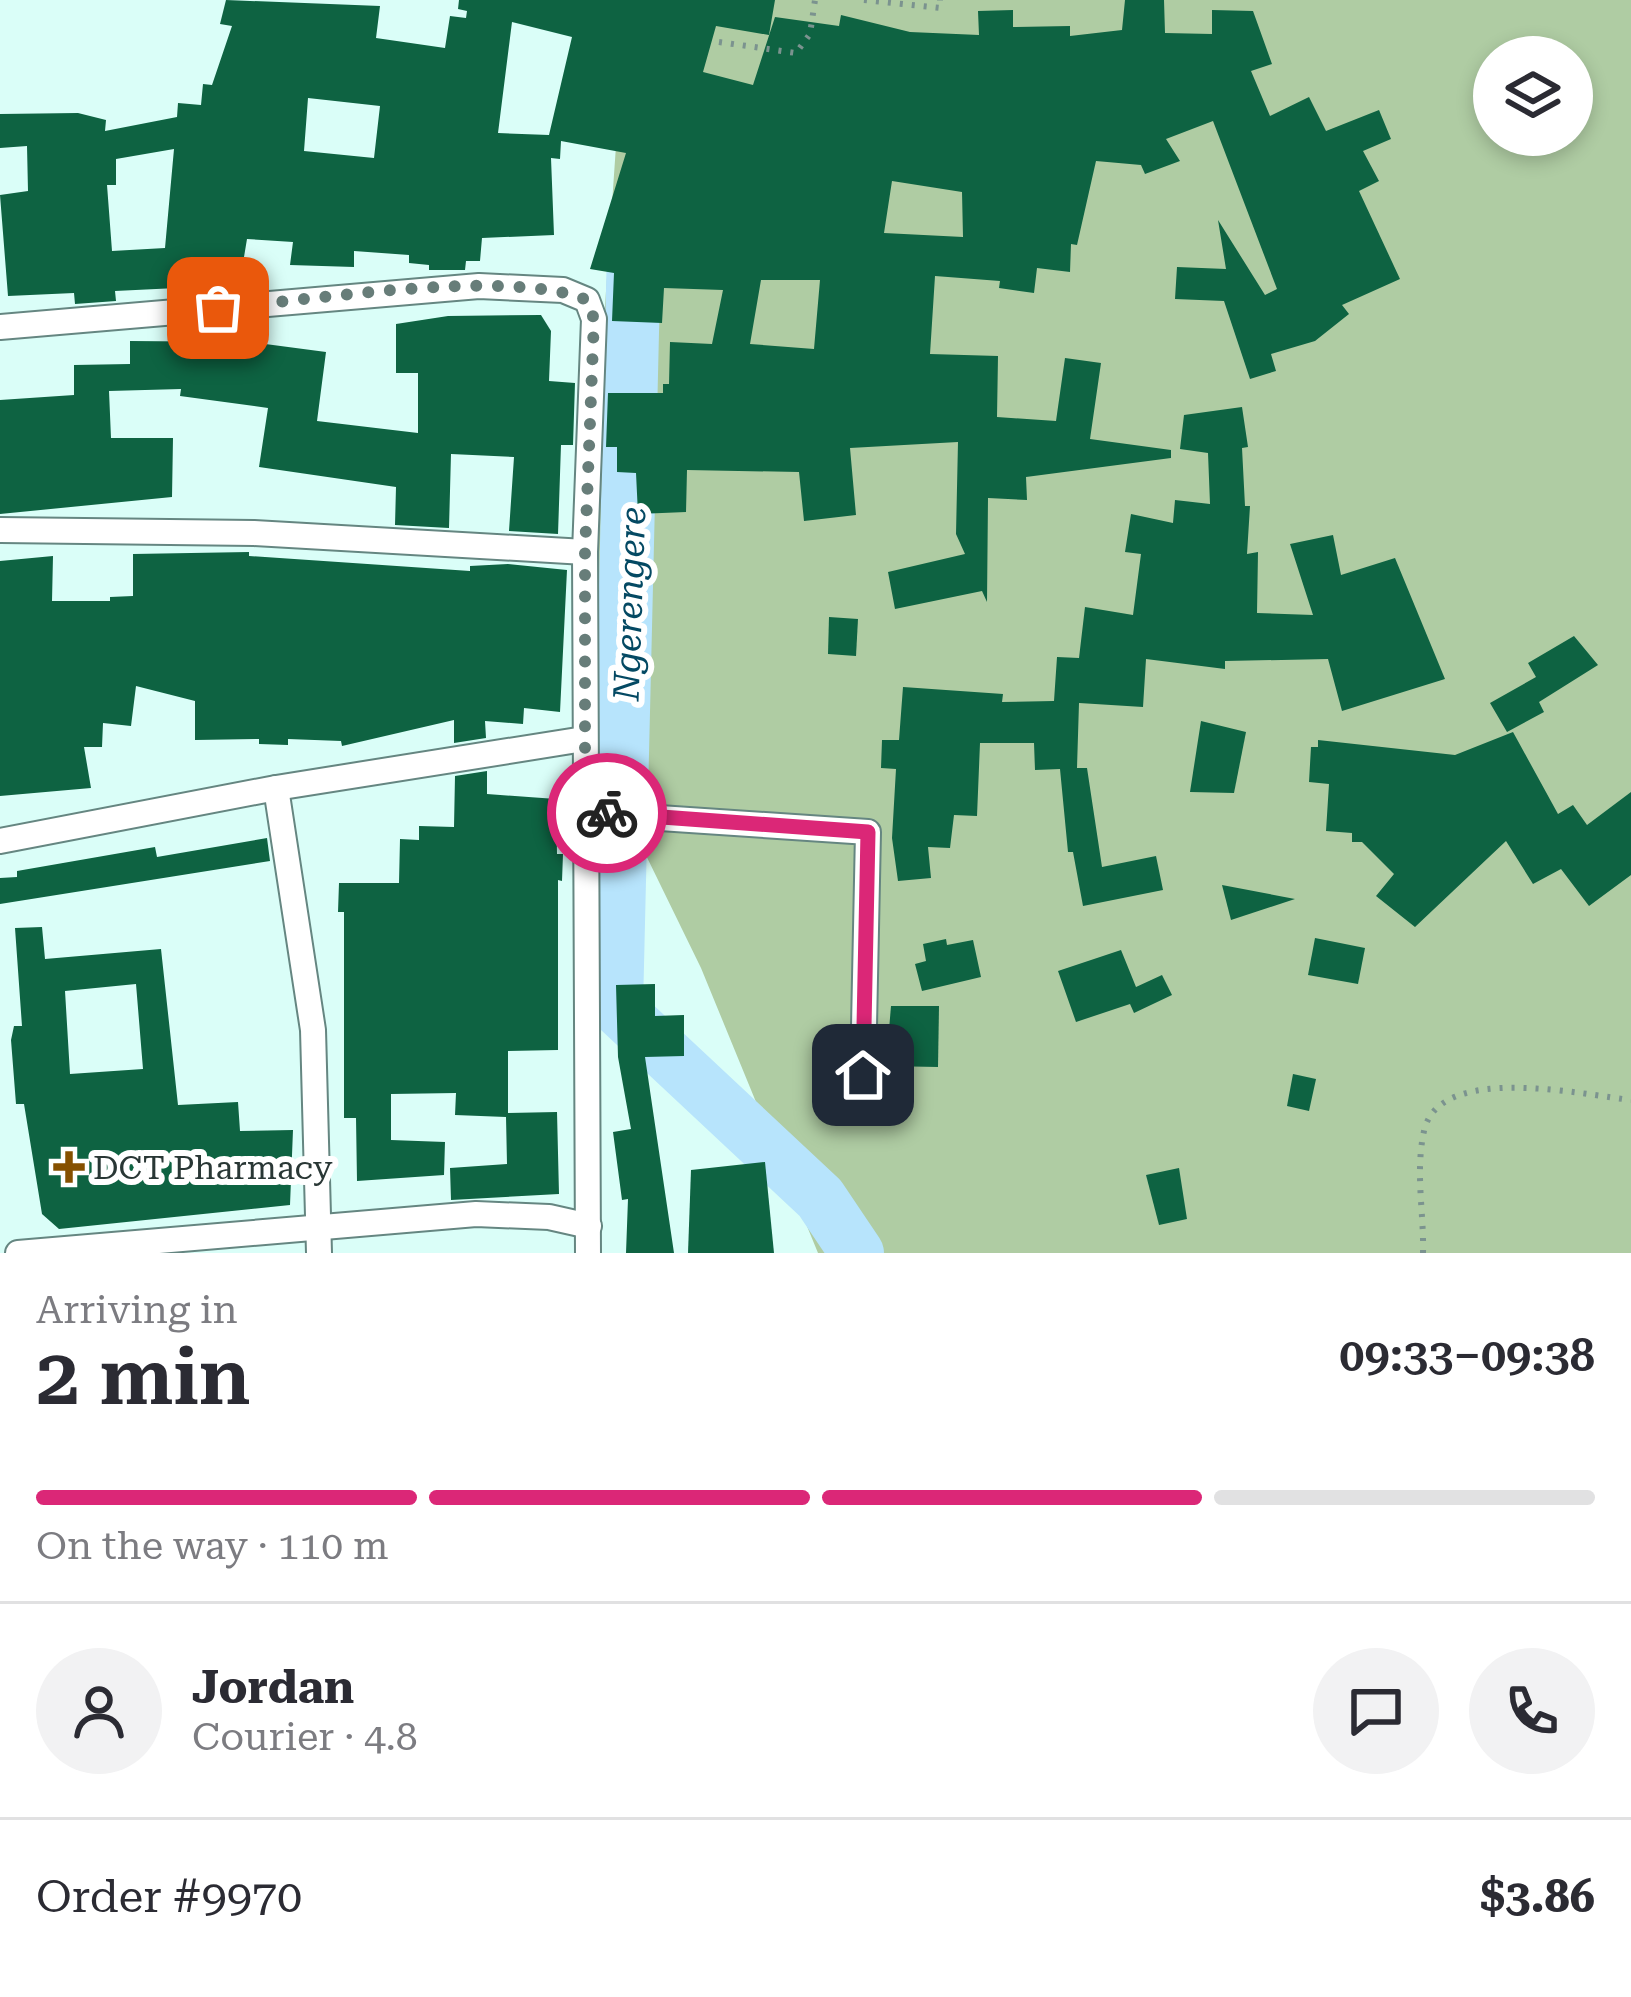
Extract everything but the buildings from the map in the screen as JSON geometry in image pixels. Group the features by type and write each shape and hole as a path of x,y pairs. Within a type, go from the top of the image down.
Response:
{"street":[{"path":"0,327 479,286 563,290 587,300 594,319 585,552 588,1253"},
{"path":"0,530 254,533 585,552"},
{"path":"0,841 275,788 584,739"},
{"path":"275,788 313,1030 319,1253"},
{"path":"585,813 868,832 863,1075"},
{"path":"18,1253 476,1214 549,1216 589,1226"}],"path":[{"path":"719,42 796,53 810,34 815,0"},
{"path":"864,0 940,8 940,0"},
{"path":"1424,1253 1422,1149 1430,1116 1442,1102 1522,1087 1567,1087 1631,1100"}],"green space":[{"path":"626,0 1631,0 1631,1253 818,1253 701,968 577,714"}],"waterway":[{"name":"Ngerengere","path":"634,248 616,1007 820,1198 857,1253"}],"way so far":[{"path":"218,308 479,286 563,290 587,300 594,319 585,552 585,813 607,813"}],"place":[{"name":"DCT Pharmacy","path":"69,1167"}],"route":[{"path":"607,813 868,832 863,1075"}]}
